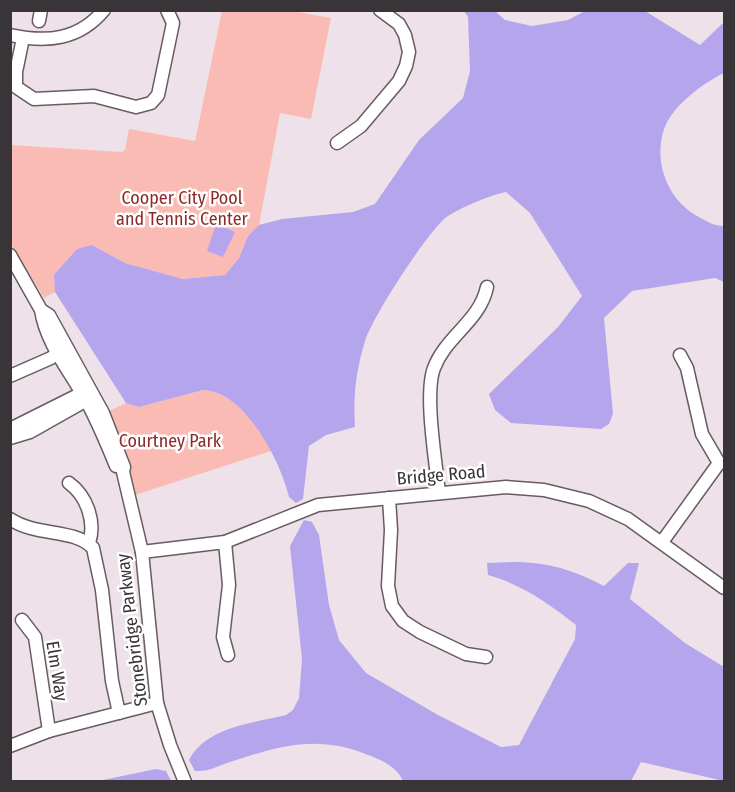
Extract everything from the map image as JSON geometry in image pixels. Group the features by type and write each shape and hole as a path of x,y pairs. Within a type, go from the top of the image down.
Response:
{"street":[{"path":"10,35 23,38 53,38 71,34 92,24 104,10"},
{"path":"337,143 361,126 399,81 406,66 410,52 405,35 399,24 380,10"},
{"path":"23,38 16,72 16,87 22,94 34,99 94,96 136,107 151,103 158,95 173,23 169,12"},
{"name":"Stonebridge Parkway","path":"10,255 41,310 43,320 62,348 88,395 118,470 123,472 142,552 157,703 185,782"},
{"path":"439,493 431,399 434,368 446,348 484,304 487,287"},
{"path":"10,376 32,365 37,357 48,351 62,348"},
{"path":"662,542 722,463 702,434 687,368 680,355"},
{"path":"10,429 88,395"},
{"path":"10,438 30,432 88,395"},
{"path":"69,483 81,491 86,502 92,526 88,543"},
{"name":"Bridge Road","path":"142,552 225,542 318,505 506,487 544,490 589,501 628,519 724,588"},
{"path":"389,498 391,530 388,586 392,606 403,621 420,632 466,654 486,657"},
{"path":"10,519 27,528 50,534 73,536 88,543 96,555 112,681 119,713"},
{"path":"225,542 230,585 223,637 228,655"},
{"name":"Elm Way","path":"22,620 35,637 49,731"},
{"path":"10,746 49,731 157,703"}],"green space":[{"name":"Cooper City Pool and Tennis Center","path":"222,11 293,11 331,18 311,119 280,113 259,225 248,236 239,258 225,275 183,279 125,263 92,245 54,275 55,292 44,298 11,244 11,145 121,152 125,150 129,129 195,141"},
{"name":"Courtney Park","path":"203,390 224,396 234,403 260,431 271,451 135,495 107,412 126,403 139,407"}],"shaded area":[{"path":"464,11 495,11 505,20 532,26 568,20 585,11 645,11 700,45 724,22 724,73 698,89 674,112 664,129 660,155 666,180 679,201 705,221 724,226 724,282 715,278 632,291 604,318 613,414 609,424 601,429 511,423 495,410 489,394 558,327 582,296 530,213 506,192 455,212 443,220 424,243 378,314 365,341 359,363 354,404 355,427 326,435 309,446 303,499 296,503 289,497 278,466 259,431 233,402 218,393 203,390 139,407 126,403 55,292 54,275 77,249 92,245 125,263 183,279 225,275 239,258 248,236 259,225 282,219 353,212 375,204 419,140 463,98 470,71 468,17"},
{"path":"216,224 235,232 223,257 207,251"},
{"path":"304,520 312,522 319,535 329,605 339,640 366,673 438,715 501,747 519,745 575,639 576,625 535,596 488,575 487,563 519,562 547,565 561,568 604,586 628,563 639,563 630,599 685,643 724,667 724,781 641,762 631,781 403,781 393,768 379,759 350,749 315,744 282,747 209,770 195,771 189,760 207,740 232,728 286,715 293,710 299,698 302,659 290,546"},
{"path":"156,769 166,771 171,781 98,781"}]}
